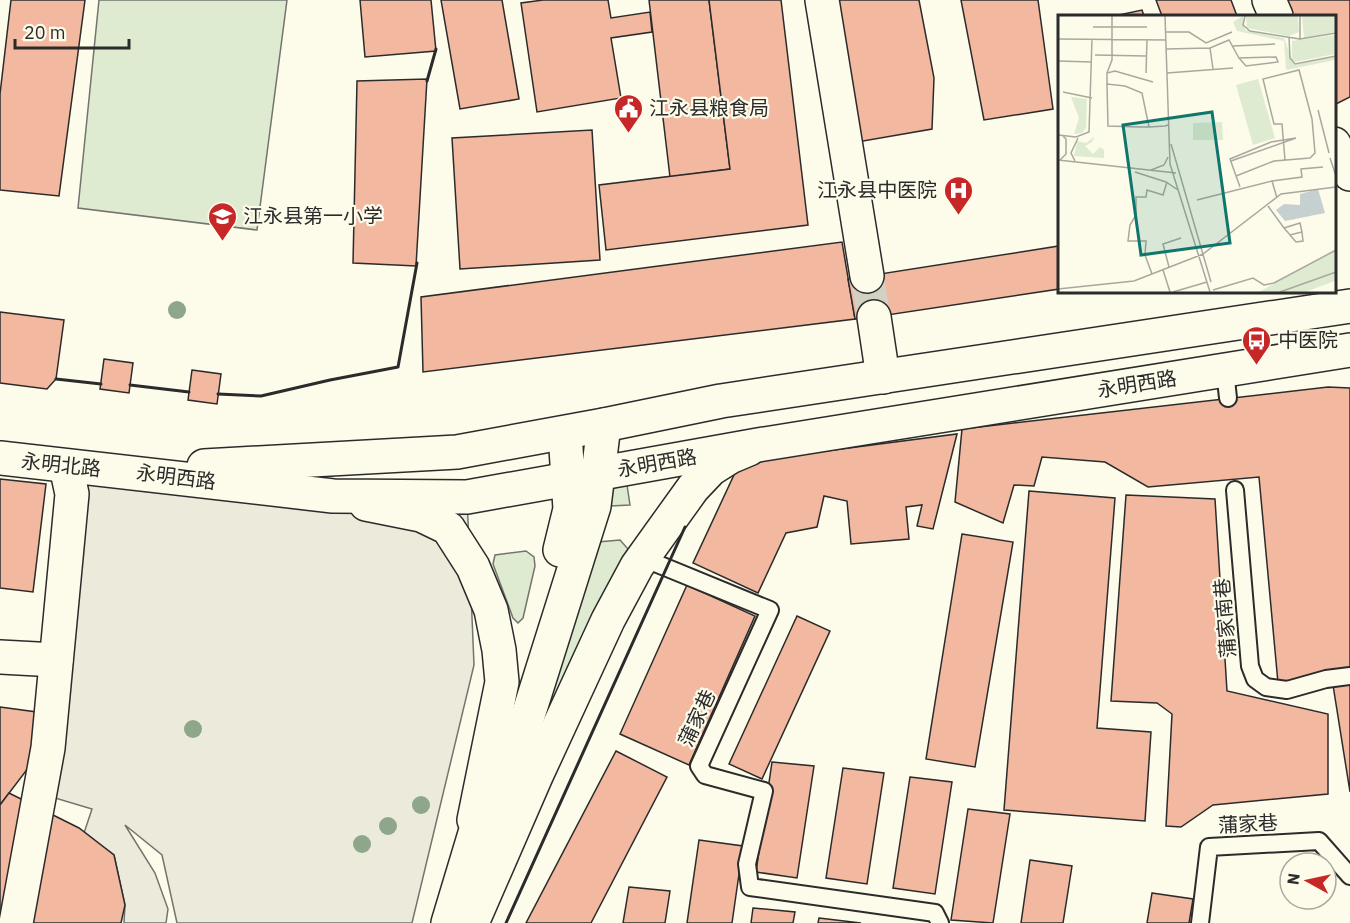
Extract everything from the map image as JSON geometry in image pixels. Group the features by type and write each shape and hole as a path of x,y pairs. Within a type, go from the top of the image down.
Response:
{"main road":[{"path":"822,0 867,276"},
{"path":"1269,0 1276,15"},
{"path":"1335,146 1350,174"},
{"name":"永明西路","path":"122,471 457,452 565,433 721,401 1350,306"},
{"path":"874,317 883,377"},
{"name":"永明西路","path":"122,471 317,495 467,497 758,445 1227,384 1350,350"},
{"path":"448,923 566,532 570,509 604,425"},
{"path":"463,923 592,514 584,476 565,433"},
{"path":"472,923 536,776 637,566 693,488 711,469 730,457 758,445"},
{"name":"永明北路","path":"0,458 122,471"},
{"path":"16,923 48,748 72,494 66,466"},
{"path":"317,495 421,515 448,528 473,567 491,610 499,650 502,682 464,870"},
{"path":"0,657 56,660"}],"lane":[{"name":"蒲家南巷","path":"1235,490 1251,666 1255,680 1266,687 1287,690 1326,679 1350,676"},
{"name":"蒲家巷","path":"643,558 770,610 699,766 705,775 764,791 747,864 750,887 934,913 940,923"},
{"name":"蒲家巷","path":"1200,923 1209,847 1319,841 1350,876"}],"green space":[{"path":"99,0 287,0 257,230 78,208"},
{"path":"627,485 630,505 610,506 610,492 615,487"},
{"path":"620,540 628,549 556,698 550,695 598,542"},
{"path":"526,551 534,557 535,566 523,618 518,623 513,618 493,564 495,555"}],"shaded area":[{"path":"84,468 467,497 474,665 412,923 177,923 162,855 125,825 155,873 168,909 166,923 124,923 125,905 114,855 84,833 92,809 45,795"}],"building":[{"path":"11,0 85,0 59,196 0,190 0,94"},
{"path":"360,0 431,0 436,51 365,57"},
{"path":"441,0 502,0 519,99 460,109"},
{"path":"543,0 608,0 611,18 650,12 652,32 611,38 621,98 537,112 521,3"},
{"path":"649,0 709,0 730,169 670,177"},
{"path":"709,0 781,0 808,225 606,250 599,185 730,169"},
{"path":"825,0 919,0 934,78 932,129 846,144"},
{"path":"961,0 1038,0 1053,109 984,120"},
{"path":"1156,0 1231,0 1237,15 1162,15"},
{"path":"1282,0 1350,0 1350,97 1335,104 1335,15 1289,15"},
{"path":"1142,10 1144,15 1119,15"},
{"path":"427,79 416,266 353,263 357,81"},
{"path":"592,130 600,260 460,269 452,138"},
{"path":"842,242 855,319 423,372 421,297"},
{"path":"1058,246 1058,289 874,317 867,276"},
{"path":"867,276 874,317 855,319 848,279"},
{"path":"0,312 64,320 56,379 47,389 0,383"},
{"path":"104,359 133,363 129,393 100,389"},
{"path":"192,370 221,374 217,404 188,400"},
{"path":"1328,387 1350,388 1350,672 1278,683 1259,477 1148,487 1105,462 1042,457 1034,486 1014,485 1003,523 955,502 962,429"},
{"path":"957,434 933,529 917,526 922,505 906,507 909,539 851,544 847,501 824,496 817,527 786,533 758,593 693,563 740,462"},
{"path":"0,479 46,484 33,592 0,588"},
{"path":"1029,491 1115,498 1097,728 1151,732 1145,821 1004,810"},
{"path":"1126,495 1215,499 1227,691 1328,714 1328,794 1213,805 1181,827 1166,826 1172,714 1157,703 1111,701"},
{"path":"962,534 1013,542 975,767 926,759"},
{"path":"687,585 755,616 689,765 620,734"},
{"path":"797,616 830,631 762,779 729,764"},
{"path":"1350,682 1350,792 1333,685"},
{"path":"0,707 44,713 35,759 0,805"},
{"path":"616,751 667,777 591,923 526,923"},
{"path":"772,762 814,766 797,878 756,872"},
{"path":"843,768 884,773 867,884 826,878"},
{"path":"910,777 952,782 935,894 893,888"},
{"path":"9,793 79,828 114,855 125,905 121,923 0,923 0,805"},
{"path":"968,809 1010,814 993,923 951,920"},
{"path":"699,840 743,846 732,923 687,923"},
{"path":"1030,860 1072,866 1063,923 1021,923"},
{"path":"629,887 670,891 665,923 623,923"},
{"path":"1152,893 1193,899 1189,923 1147,923"},
{"path":"753,908 795,912 793,923 751,923"},
{"path":"819,918 861,923 818,923"}],"tunnel":[{"path":"867,276 874,317"}],"wall":[{"path":"427,81 436,49"},
{"path":"218,394 261,396 398,367 417,263"},
{"path":"56,379 101,384"},
{"path":"130,385 189,392"},
{"path":"506,923 685,527"}],"place":[{"name":"江永县粮食局","path":"628,134"},
{"name":"江永县中医院","path":"958,216"},
{"name":"江永县第一小学","path":"222,242"},
{"name":"中医院","path":"1257,366"}]}
